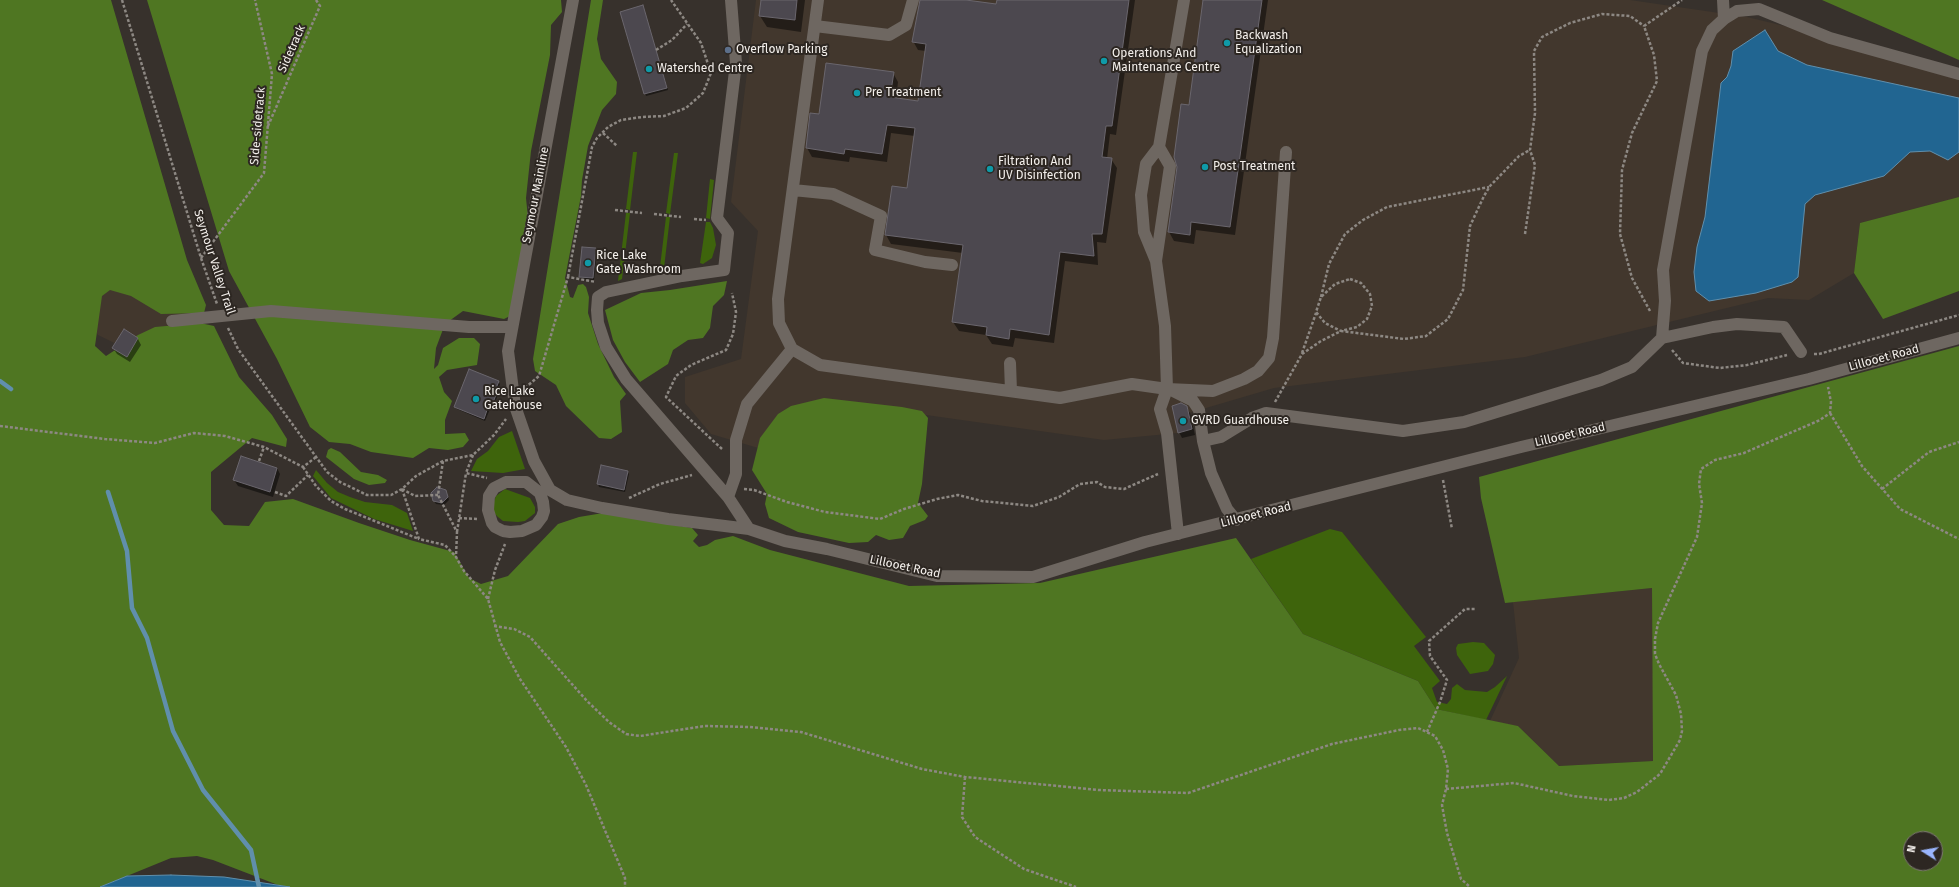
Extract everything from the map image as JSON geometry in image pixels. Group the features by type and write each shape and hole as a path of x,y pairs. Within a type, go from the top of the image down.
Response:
{"street":[{"name":"Seymour Mainline","path":"546,493 515,406 508,351 573,0"},
{"path":"731,0 736,63 717,218 728,233 724,270 640,284 606,292 598,297 598,323 606,347 626,379 728,497 749,530"},
{"path":"818,0 778,299 779,323 792,349 820,365 1060,398 1132,384 1167,389 1213,391 1244,379 1258,371 1269,358 1273,338 1286,152"},
{"path":"815,26 889,35 906,25 913,0"},
{"path":"1178,534 1167,433 1160,409 1167,389 1165,326 1156,261 1144,232 1140,195 1146,164 1158,147 1184,0"},
{"path":"1723,0 1724,19"},
{"path":"1662,338 1665,301 1663,270 1702,51 1712,30 1724,19 1737,11 1759,9 1830,38 1959,74"},
{"path":"1156,261 1170,166 1158,147"},
{"path":"793,190 833,194 881,216 875,250 925,262 952,265"},
{"path":"172,321 271,311 469,327 512,327"},
{"path":"1203,441 1221,436 1252,418 1266,413 1403,431 1464,422 1601,380 1632,367 1662,338 1713,327 1737,324 1784,327 1801,352"},
{"name":"Lillooet Road","path":"546,493 567,500 602,508 749,530 785,541 827,549 937,576 1033,576 1145,542 1521,447 1808,379 1959,338"},
{"path":"728,497 736,474 736,440 747,404 792,349"},
{"path":"1010,363 1011,391"},
{"path":"1167,389 1193,401 1199,410 1203,441 1217,488 1227,509 1236,520"},
{"path":"506,482 526,482 546,493 544,511 542,517 536,525 522,531 510,532 495,527 490,519 488,510 489,496 494,488 506,482"}],"path":[{"name":"Seymour Valley Trail","path":"122,0 201,258 221,316 238,349 326,472 357,492 367,495 391,495 402,489"},
{"name":"Side-sidetrack","path":"201,258 264,172 272,74 255,0"},
{"name":"Sidetrack","path":"267,128 320,6 316,0"},
{"path":"456,557 456,532 466,473 473,455 494,435 515,406 526,386 539,376 568,278 592,147 597,138 608,127 621,120 642,116 664,116 686,108 703,93 711,73 701,42 671,0"},
{"path":"1644,26 1682,0"},
{"path":"1525,234 1535,165 1530,150 1535,113 1534,51 1542,37 1570,23 1602,14 1630,16 1644,26 1654,55 1657,81 1632,133 1622,170 1620,234 1632,278 1651,313"},
{"path":"656,50 672,40 687,24"},
{"path":"603,133 617,146"},
{"path":"1316,312 1325,323 1341,331 1404,339 1426,336 1448,319 1463,290 1470,226 1490,186 1519,156 1530,150"},
{"path":"1266,413 1281,393 1302,354 1321,297 1329,264 1345,234 1362,220 1387,207 1490,186"},
{"path":"614,210 642,213"},
{"path":"654,214 681,217"},
{"path":"694,219 710,220"},
{"path":"568,278 598,283"},
{"path":"1302,354 1321,341 1341,331 1357,327 1367,319 1372,306 1370,294 1361,283 1350,279 1335,284 1321,297"},
{"path":"727,453 666,397 676,376 691,365 726,350 733,334 736,312 732,292"},
{"path":"1828,385 1832,402 1830,413 1862,466 1900,509 1959,539"},
{"path":"1446,789 1514,783 1573,796 1609,800 1624,798 1637,792 1660,774 1680,740 1682,731 1681,714 1676,695 1655,654 1655,639 1658,623 1697,537 1702,503 1699,484 1701,469 1715,460 1761,447 1809,426 1830,413"},
{"path":"0,426 104,439 155,443 194,433 225,436 264,447 303,467 316,486 331,502 419,539 445,545 456,557 464,571 488,599"},
{"path":"1882,488 1929,452 1959,442"},
{"path":"259,461 264,447"},
{"path":"402,489 416,476 443,462 473,455"},
{"path":"303,467 316,457"},
{"path":"443,462 438,496 456,532"},
{"path":"1441,468 1452,529"},
{"path":"728,497 744,489 754,490 787,502 825,512 880,520 904,509 937,499 958,495 982,500 1033,506 1059,497 1080,484 1097,482 1105,487 1124,489 1160,472"},
{"path":"466,473 506,482"},
{"path":"624,500 660,484 686,475 708,474"},
{"path":"736,474 744,489"},
{"path":"275,492 286,496 308,475"},
{"path":"402,489 415,496 438,496"},
{"path":"402,489 419,539"},
{"path":"459,518 473,520"},
{"path":"510,532 495,570 488,599 494,626 500,642 520,679 566,747 586,785 625,878 625,887"},
{"path":"1427,732 1440,702 1447,680 1430,656 1429,641 1465,610 1475,609"},
{"path":"494,626 514,629 530,637 587,701 609,722 626,734 640,736 652,735 705,726 750,727 801,732 922,769 965,777 1100,790 1188,794 1332,744 1398,730 1418,728 1435,736 1443,750 1448,768 1446,789 1442,805 1447,833 1461,879 1470,887"},
{"path":"965,777 962,817 974,836 1024,869 1076,887"}],"shaded area":[{"path":"756,0 1630,0 1747,17 1959,68 1959,197 1860,223 1854,273 1809,300 1768,298 1525,357 1274,388 1189,413 1192,429 1178,433 1104,440 912,413 765,450 711,434 685,403 685,377 741,359 758,231 731,202"},
{"path":"165,235 193,319 151,361 98,335 73,299"},
{"path":"1652,588 1654,761 1559,766 1518,726 1490,721 1519,658 1513,602"}],"green space":[{"path":"0,0 111,0 187,260 206,305 204,313 161,314 131,296 110,290 102,296 95,346 106,356 138,335 155,327 200,323 214,326 239,377 272,415 287,439 286,447 252,438 211,472 211,510 224,525 249,526 265,502 293,499 410,540 454,552 469,578 481,584 508,576 558,524 579,517 603,513 692,528 698,535 693,541 699,547 707,545 715,540 733,536 770,550 909,586 1040,583 1236,538 1303,634 1418,681 1436,709 1518,726 1559,766 1653,761 1652,588 1505,603 1481,498 1479,477 1959,346 1959,887 290,887 278,885 213,860 197,856 171,858 100,887 0,887"},
{"path":"147,0 561,0 562,12 551,25 550,55 531,151 526,198 531,248 514,314 504,319 463,311 445,324 436,348 434,369 438,365 443,348 459,338 474,338 480,344 477,365 447,370 439,377 444,392 452,401 445,420 445,434 465,433 469,440 463,447 448,450 429,448 413,458 371,452 350,444 329,442 310,427 277,359 229,271"},
{"path":"591,0 603,0 597,39 601,59 617,82 616,94 602,110 588,146 582,180 581,196 565,278 570,297 573,298 578,285 583,284 586,287 589,297 588,313 598,344 614,377 626,394 620,401 622,432 611,439 599,438 566,406 556,385 535,371 533,359"},
{"path":"1822,0 1959,0 1959,60"},
{"path":"633,152 637,152 630,210 626,209"},
{"path":"674,153 678,153 670,214 666,213"},
{"path":"710,179 714,180 710,219 706,218"},
{"path":"1959,197 1959,291 1883,319 1854,273 1860,223"},
{"path":"626,213 630,213 622,279 618,281"},
{"path":"666,217 670,217 664,268 660,267"},
{"path":"706,222 710,222 713,228 716,245 712,258 703,264 700,263"},
{"path":"727,281 724,295 713,306 710,328 703,338 688,340 673,350 668,364 640,382 625,362 613,340 605,310 641,293"},
{"path":"824,398 902,407 922,411 928,418 922,484 918,503 928,516 925,520 910,526 903,538 889,540 876,535 868,542 849,543 798,532 769,518 765,504 767,494 752,470 760,438 778,414 791,406"},
{"path":"512,431 525,469 503,473 471,471 477,459 488,451 499,437"},
{"path":"331,448 340,452 361,472 378,475 387,480 385,483 369,485 354,479 326,457 328,450"},
{"path":"316,470 327,483 338,492 365,502 392,505 407,513 413,531 374,519 331,498 313,476"},
{"path":"505,489 530,498 535,507 535,513 525,521 518,522 503,521 498,517 493,512 493,504 496,496"},
{"path":"1330,529 1342,532 1426,637 1414,646 1440,681 1432,688 1437,702 1447,704 1451,699 1452,688 1457,684 1465,690 1487,692 1507,676 1486,720 1436,709 1418,681 1303,634 1251,559"},
{"path":"1473,642 1484,643 1495,655 1493,664 1488,671 1470,674 1457,655 1456,648 1458,644"}],"water":[{"path":"1765,30 1778,51 1807,65 1959,98 1959,152 1948,160 1930,151 1910,152 1884,176 1815,195 1805,204 1798,277 1792,282 1756,293 1709,301 1696,291 1694,272 1697,247 1705,217 1721,83 1727,77 1731,66 1733,51"},
{"path":"171,875 224,877 290,887 100,887 127,876"}],"building":[{"path":"761,0 797,0 795,20 759,16"},
{"name":"Filtration And UV Disinfection","path":"920,0 966,0 996,4 997,0 1129,0 1112,126 1106,126 1102,157 1112,158 1102,234 1092,234 1094,256 1060,252 1049,335 1010,329 1009,339 986,335 987,327 952,322 963,245 885,235 892,186 907,188 915,128 887,125 882,154 845,149 844,154 806,148 810,113 819,114 826,63 894,72 890,97 918,101 926,44 912,42"},
{"path":"1203,0 1262,0 1230,227 1191,222 1190,235 1168,232 1177,167 1174,157 1181,104 1189,105"},
{"name":"Watershed Centre","path":"643,5 667,88 644,94 620,12"},
{"name":"Rice Lake Gate Washroom","path":"582,247 596,248 593,278 579,277"},
{"path":"124,329 138,338 127,357 112,348"},
{"name":"Rice Lake Gatehouse","path":"469,369 499,381 495,391 497,392 491,408 488,407 484,419 454,407"},
{"name":"GVRD Guardhouse","path":"1181,403 1187,406 1192,429 1178,433 1172,406"},
{"path":"241,456 277,468 270,492 233,480"},
{"path":"601,465 628,471 624,490 597,484"},
{"path":"437,487 446,490 448,497 442,503 433,501 431,493"}],"waterway":[{"path":"0,381 11,389"},
{"path":"108,492 127,551 132,608 147,638 173,731 203,790 251,850 259,887"}],"place":[{"name":"Backwash Equalization","path":"1227,43"},
{"name":"Overflow Parking","path":"728,50"},
{"name":"Operations And Maintenance Centre","path":"1104,61"},
{"name":"Watershed Centre","path":"649,69"},
{"name":"Pre Treatment","path":"857,93"},
{"name":"Post Treatment","path":"1205,167"},
{"name":"Filtration And UV Disinfection","path":"990,169"},
{"name":"Rice Lake Gate Washroom","path":"588,263"},
{"name":"Rice Lake Gatehouse","path":"476,399"},
{"name":"GVRD Guardhouse","path":"1183,421"}]}
